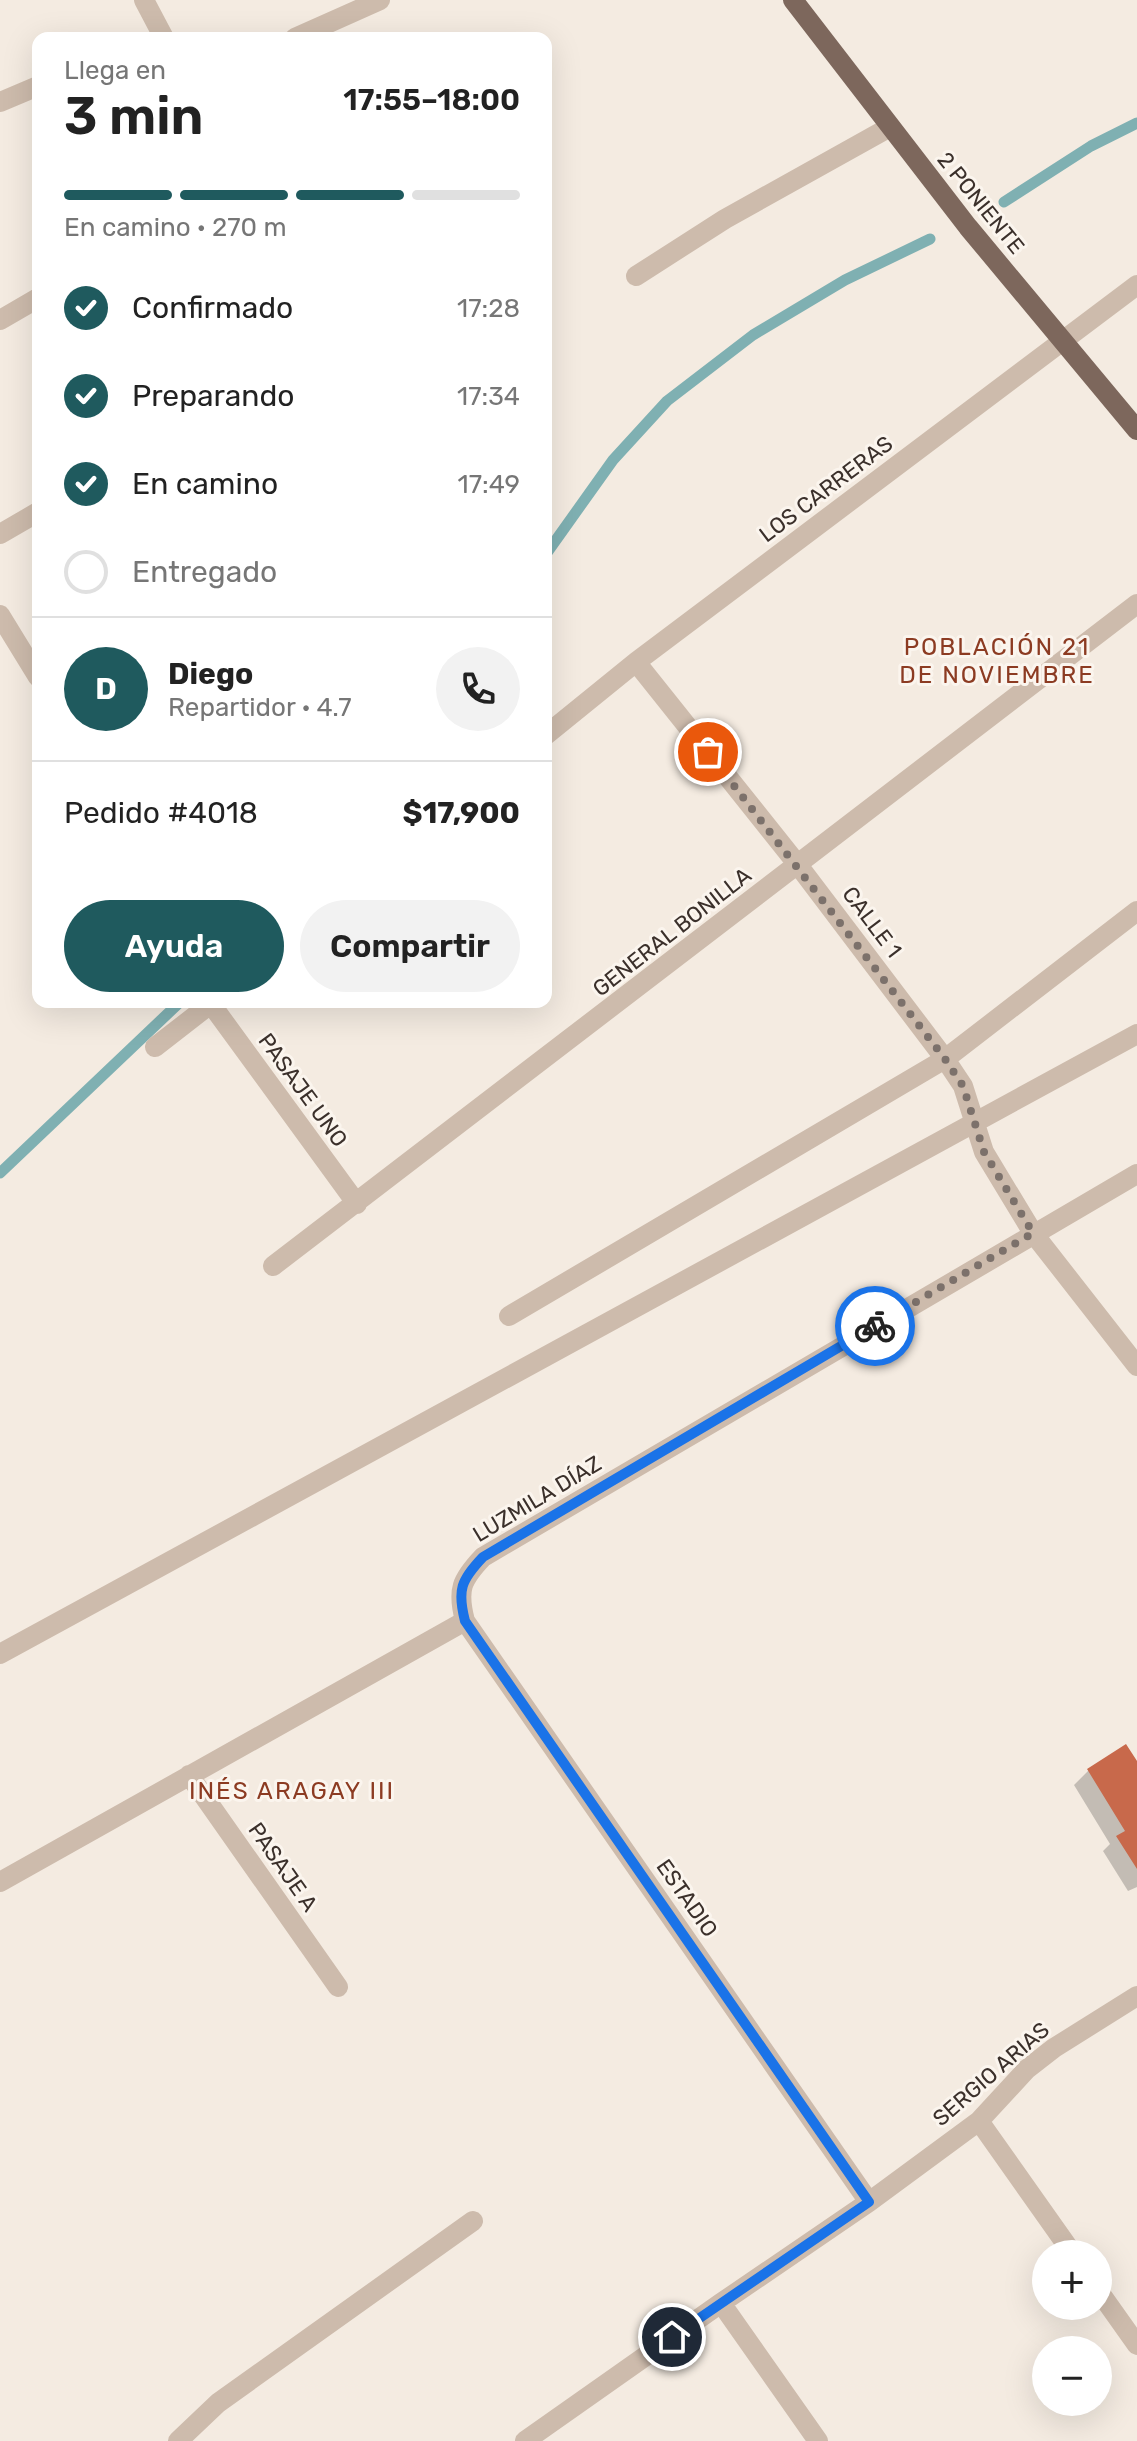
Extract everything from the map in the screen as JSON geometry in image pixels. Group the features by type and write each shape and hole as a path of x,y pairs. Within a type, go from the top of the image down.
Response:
{"main road":[{"name":"2 PONIENTE","path":"793,0 890,127 1137,430"}],"street":[{"path":"144,0 157,32"},
{"path":"308,32 380,0"},
{"path":"0,102 32,89"},
{"path":"636,276 725,219 890,127"},
{"name":"LOS CARRERAS","path":"552,730 636,662 1137,285"},
{"path":"0,320 32,301"},
{"path":"0,534 32,515"},
{"name":"GENERAL BONILLA","path":"273,1266 1137,604"},
{"path":"0,615 32,667"},
{"name":"CALLE 1","path":"636,662 798,865 945,1059 963,1086 984,1152 1033,1233 1137,1366"},
{"path":"509,1316 945,1059 1137,911"},
{"path":"155,1047 206,1008"},
{"name":"PASAJE UNO","path":"216,1008 357,1204"},
{"path":"0,1654 1137,1034"},
{"name":"LUZMILA DÍAZ","path":"465,1621 460,1600 462,1585 483,1557 1137,1174"},
{"path":"0,1882 465,1621"},
{"name":"ESTADIO","path":"465,1621 869,2202"},
{"name":"PASAJE A","path":"189,1775 338,1987"},
{"name":"SERGIO ARIAS","path":"525,2441 869,2202 979,2121 1027,2069 1054,2048 1137,1996"},
{"path":"979,2121 1063,2240"},
{"path":"178,2441 218,2403 473,2221"},
{"path":"721,2303 818,2441"},
{"path":"1112,2310 1137,2345"}],"building":[{"path":"1126,1744 1137,1761 1137,1869 1116,1836 1125,1831 1087,1769"}],"waterway":[{"path":"1004,202 1091,146 1137,123"},
{"path":"552,546 613,460 667,401 753,335 845,280 930,239"},
{"path":"0,1173 174,1008"}],"way so far":[{"path":"708,752 945,1059 963,1086 984,1152 1033,1233 875,1326"}],"district":[{"name":"POBLACIÓN 21 DE NOVIEMBRE","path":"997,661"},
{"name":"INÉS ARAGAY III","path":"292,1791"}],"route":[{"path":"672,2337 869,2202 465,1621 460,1600 462,1585 483,1557 875,1326"}]}
